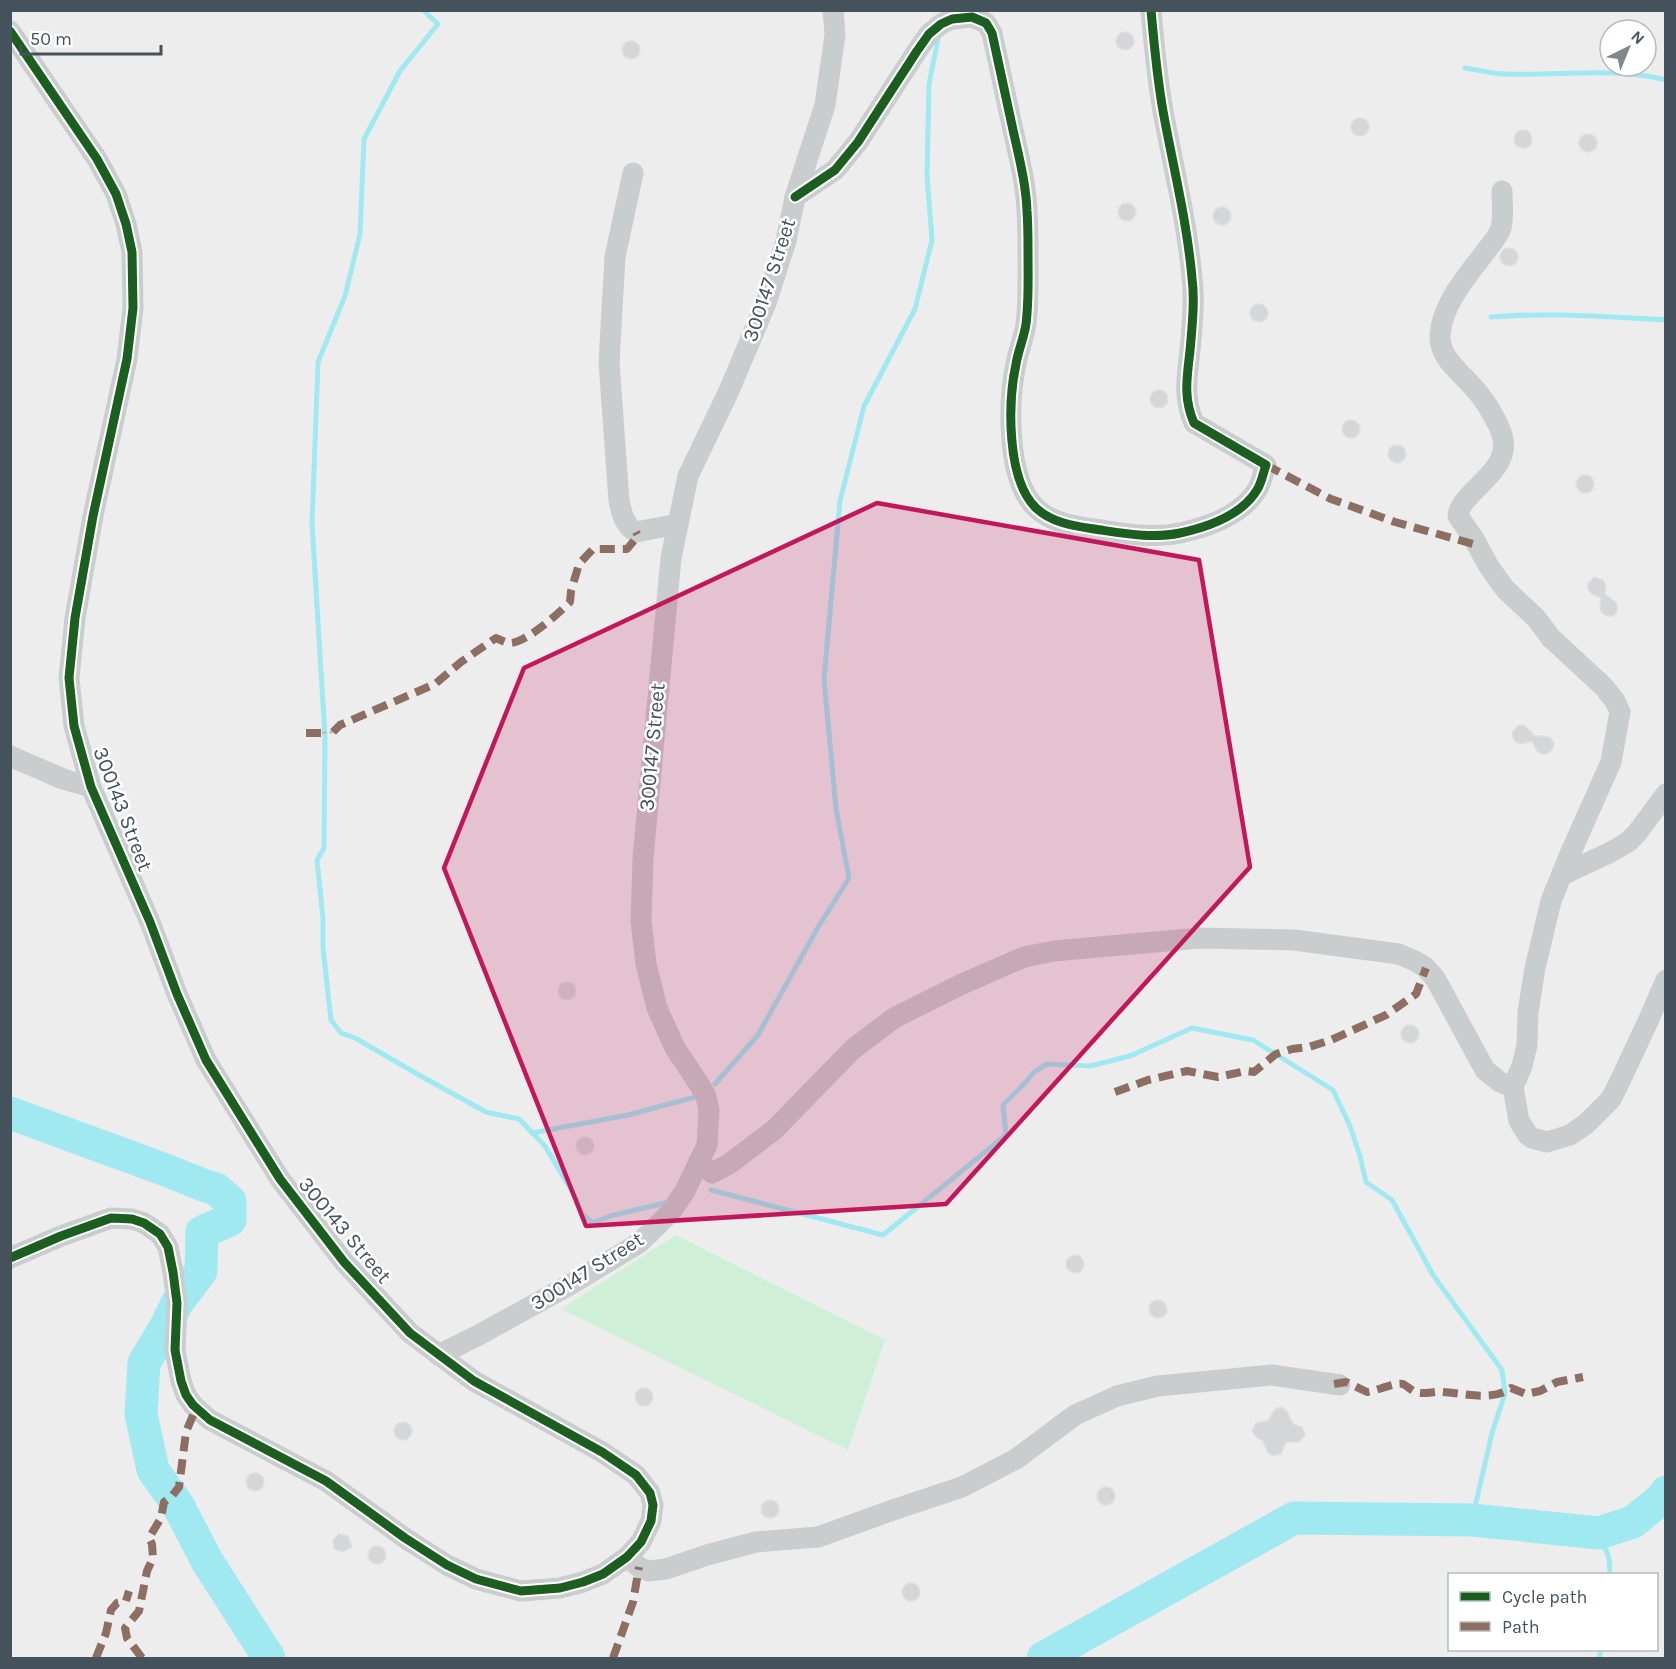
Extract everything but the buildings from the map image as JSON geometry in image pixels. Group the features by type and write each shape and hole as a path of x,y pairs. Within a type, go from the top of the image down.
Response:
{"street":[{"name":"300147 Street","path":"438,1355 573,1283 639,1243 670,1213 686,1191 707,1145 709,1110 706,1096 675,1048 657,1008 646,964 641,921 643,858 670,558 688,476 729,393 766,303 786,241 795,197 825,105 835,35 833,10"},
{"path":"795,197 835,170 858,142 929,34 941,24 952,19 972,17 986,23 994,42 1021,165 1027,209 1026,326 1016,365 1011,412 1012,449 1019,479 1027,498 1036,508 1068,525 1132,535 1171,535 1196,530 1224,519 1245,504 1256,492 1266,465 1194,423 1189,411 1186,393 1191,333 1192,280 1181,202 1160,92 1151,10"},
{"name":"300143 Street","path":"10,31 102,168 116,194 132,252 133,308 128,359 89,538 75,618 69,678 74,726 91,787 150,922 177,994 206,1060 280,1179 345,1262 410,1333 438,1355 474,1381 602,1452 636,1475 650,1493 651,1521 641,1542 627,1557 603,1574 583,1582 560,1588 521,1591 476,1579 447,1565 405,1538 326,1481 210,1420 193,1406 181,1381 175,1350 177,1303 168,1246 160,1234 144,1223 132,1219 111,1218 10,1258"},
{"path":"633,173 615,257 609,362 619,501 622,516 636,532 678,524"},
{"path":"1502,191 1503,216 1500,230 1450,304 1440,334 1441,344 1449,362 1475,388 1492,413 1503,438 1504,449 1500,459 1492,472 1461,507 1458,514 1505,589 1536,618 1551,638 1604,687 1620,712 1611,762 1551,901 1535,968 1528,1012 1527,1045 1522,1066 1513,1087 1519,1121 1532,1138 1547,1142 1570,1135 1586,1124 1611,1099 1665,980"},
{"path":"10,756 63,779 91,787"},
{"path":"1562,875 1628,842 1665,794"},
{"path":"699,1162 712,1173 729,1164 774,1130 852,1049 894,1018 962,984 1024,957 1054,951 1200,938 1294,940 1399,954 1426,968 1435,978 1485,1070 1500,1082 1513,1087"},
{"path":"627,1557 648,1571 666,1569 756,1542 818,1538 962,1487 1016,1459 1075,1415 1118,1396 1158,1386 1272,1375 1340,1384"}],"path":[{"path":"322,733 333,732"}],"highlighted area":[{"path":"877,503 1199,560 1250,867 946,1204 586,1226 444,868 524,668"}],"green space":[{"path":"676,1235 885,1340 848,1450 561,1309"}],"waterway":[{"path":"423,10 438,24 400,71 364,139 360,234 345,296 318,362 312,524 325,736 324,848 317,860 331,1020 341,1033 355,1038 486,1112 519,1119 545,1146 576,1198 582,1214 593,1223 610,1216 665,1203"},
{"path":"715,1084 758,1035 817,929 849,878 836,809 824,679 840,501 864,406 915,309 932,240 927,176 929,84 939,34"},
{"path":"1465,68 1502,74 1607,73 1666,80"},
{"path":"1491,317 1557,315 1666,320"},
{"path":"711,1190 883,1235 1006,1135 1003,1105 1034,1072 1047,1064 1090,1066 1130,1056 1192,1028 1253,1040 1333,1090 1350,1126 1366,1182 1392,1200 1433,1275 1502,1370 1505,1393 1492,1433 1472,1520"},
{"path":"532,1133 628,1115 695,1097"},
{"path":"10,1113 216,1189 230,1201 230,1220 202,1232 201,1271 177,1303 144,1363 141,1414 153,1470 178,1505 207,1561 269,1658"},
{"path":"1043,1658 1294,1518 1472,1520 1599,1533 1633,1522 1661,1499 1666,1492"},
{"path":"1599,1533 1609,1558 1610,1573"},
{"path":"1599,1658 1601,1651"}],"marked path":[{"path":"1266,465 1331,499 1395,522 1477,545"},
{"path":"333,732 340,725 435,684 461,662 496,638 510,643 517,642 533,633 570,602 579,564 593,549 627,549 638,536 636,532"},
{"path":"306,733 322,733"},
{"path":"1115,1092 1148,1080 1187,1071 1218,1077 1246,1071 1254,1072 1276,1054 1331,1040 1386,1015 1416,994 1426,968"},
{"path":"1334,1384 1346,1382 1367,1392 1403,1384 1418,1393 1440,1392 1487,1396 1511,1388 1526,1394 1540,1391 1557,1382 1583,1377"},
{"path":"142,1658 127,1638 125,1628 139,1611 147,1571 153,1558 149,1538 161,1518 164,1502 179,1487 186,1432 196,1408"},
{"path":"613,1658 633,1602 639,1567"},
{"path":"96,1658 106,1633 111,1610 117,1603 126,1601 129,1591"}],"cycle path":[{"path":"795,197 835,170 858,142 929,34 941,24 952,19 972,17 986,23 992,33 1022,170 1026,201 1027,315 1013,380 1011,418 1014,459 1026,495 1042,513 1063,523 1126,534 1169,535 1223,519 1250,499 1259,487 1266,465 1194,423 1188,405 1187,387 1193,314 1192,278 1183,215 1161,98 1151,10"},
{"path":"10,31 97,159 116,194 132,252 133,308 127,359 93,516 75,618 69,678 74,726 91,787 150,922 177,994 206,1060 280,1179 344,1262 410,1333 474,1381 602,1452 636,1475 650,1493 653,1505 651,1521 641,1542 627,1557 603,1574 583,1582 560,1588 521,1591 476,1579 447,1565 405,1538 326,1481 210,1420 193,1405 181,1381 175,1350 177,1303 173,1272 168,1247 160,1234 144,1223 132,1219 111,1218 10,1258"}]}
